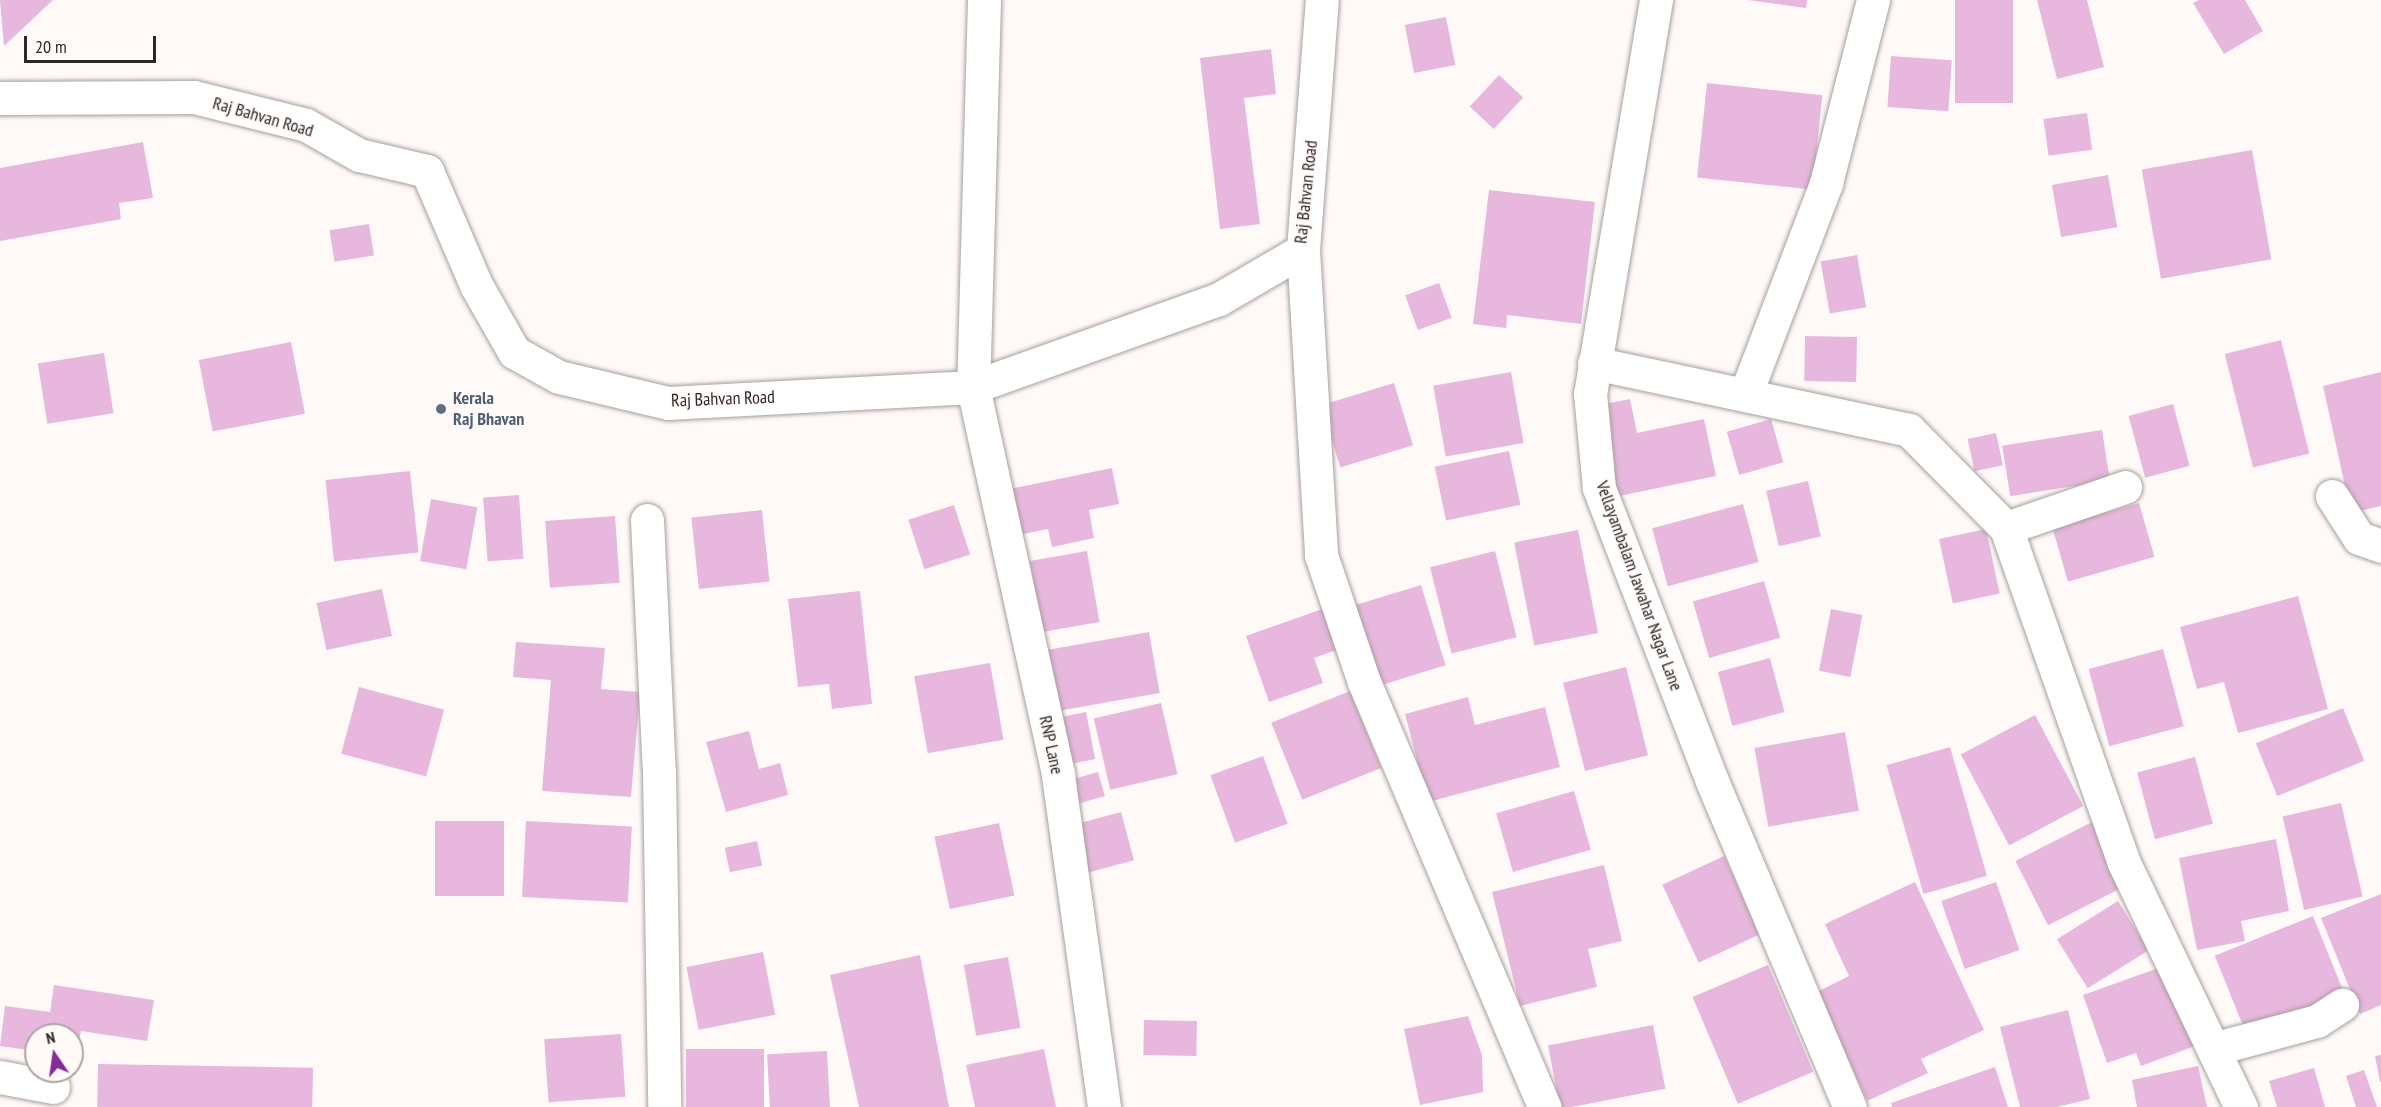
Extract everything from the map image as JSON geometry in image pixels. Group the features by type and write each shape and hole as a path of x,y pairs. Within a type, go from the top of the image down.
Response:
{"street":[{"name":"RNP Lane","path":"984,0 973,387 1058,775 1104,1107"},
{"name":"Raj Bahvan Road","path":"0,98 194,97 306,125 359,155 427,171 476,285 514,352 559,377 668,403 973,387 1220,299 1303,250 1322,0"},
{"name":"Vellayambalam Jawahar Nagar Lane","path":"1656,0 1590,393 1599,488 1712,781 1850,1107"},
{"path":"1746,393 1826,183 1873,0"},
{"path":"1303,250 1321,555 1364,682 1544,1107"},
{"path":"1594,363 1746,393 1909,430 2006,528 2124,863 2241,1107"},
{"path":"2006,528 2126,487"},
{"path":"2332,496 2359,538 2381,546"},
{"path":"647,520 659,771 664,1107"},
{"path":"2213,1049 2317,1021 2342,1005"},
{"path":"0,1077 52,1087"}],"building":[{"path":"0,0 53,0 4,46"},
{"path":"1748,0 1807,0 1806,8"},
{"path":"1955,0 2013,0 2013,103 1955,103"},
{"path":"2037,0 2087,0 2104,67 2057,79"},
{"path":"2199,0 2245,0 2263,31 2224,54 2193,3"},
{"path":"1446,17 1455,65 1414,73 1405,25"},
{"path":"1271,49 1276,94 1244,98 1260,224 1220,229 1200,58"},
{"path":"1891,56 1952,60 1948,111 1887,107"},
{"path":"1499,75 1523,98 1494,129 1470,106"},
{"path":"1707,83 1822,95 1812,190 1697,177"},
{"path":"2087,113 2092,150 2049,156 2043,119"},
{"path":"143,142 153,198 119,203 121,219 0,241 0,168"},
{"path":"2252,150 2271,259 2161,279 2142,169"},
{"path":"2108,175 2117,227 2061,237 2052,185"},
{"path":"1489,190 1595,202 1581,324 1507,315 1506,328 1473,324"},
{"path":"369,224 374,256 334,262 329,230"},
{"path":"1857,255 1866,307 1830,314 1821,261"},
{"path":"1439,283 1452,318 1418,330 1405,295"},
{"path":"1805,336 1857,337 1856,382 1804,381"},
{"path":"2281,340 2309,454 2253,468 2225,354"},
{"path":"291,342 305,414 213,432 199,360"},
{"path":"104,353 114,413 47,424 38,363"},
{"path":"1511,372 1524,443 1446,457 1433,386"},
{"path":"2381,372 2381,506 2351,513 2323,386"},
{"path":"1394,383 1413,445 1340,467 1321,405"},
{"path":"1630,399 1637,433 1704,419 1716,476 1614,497 1595,406"},
{"path":"2173,404 2190,466 2145,478 2129,416"},
{"path":"1771,419 1783,462 1739,475 1727,432"},
{"path":"2102,430 2110,480 2010,496 2002,446"},
{"path":"1996,433 2003,465 1974,471 1968,439"},
{"path":"1509,451 1520,505 1446,521 1435,467"},
{"path":"1112,468 1119,504 1089,510 1094,538 1052,547 1048,529 1014,536 1005,490"},
{"path":"410,471 419,553 334,561 325,480"},
{"path":"1808,481 1821,537 1779,546 1766,491"},
{"path":"519,495 523,559 488,561 483,498"},
{"path":"431,499 477,507 466,569 420,561"},
{"path":"2139,503 2154,557 2068,582 2052,528"},
{"path":"1743,504 1759,562 1668,586 1652,528"},
{"path":"954,505 970,554 924,569 908,520"},
{"path":"762,510 770,582 699,589 691,517"},
{"path":"615,516 620,583 550,588 545,521"},
{"path":"1986,529 2000,594 1953,604 1939,539"},
{"path":"1578,530 1598,633 1534,645 1514,542"},
{"path":"1087,551 1100,622 1042,632 1030,561"},
{"path":"1495,551 1517,637 1452,654 1430,567"},
{"path":"1764,581 1780,638 1709,658 1693,601"},
{"path":"1421,585 1446,665 1376,687 1351,606"},
{"path":"382,589 392,636 326,650 316,603"},
{"path":"860,591 872,704 832,709 829,684 798,687 788,599"},
{"path":"2298,596 2328,709 2238,733 2224,682 2197,689 2180,627"},
{"path":"1331,606 1345,647 1314,658 1323,683 1269,702 1246,636"},
{"path":"1831,609 1862,615 1850,677 1819,671"},
{"path":"1149,632 1160,693 1056,711 1046,650"},
{"path":"516,642 605,648 601,689 640,692 631,797 542,791 551,680 513,677"},
{"path":"2163,649 2184,726 2109,746 2089,669"},
{"path":"1770,658 1784,712 1732,726 1718,672"},
{"path":"990,663 1004,740 928,753 914,676"},
{"path":"1626,667 1648,755 1585,771 1563,683"},
{"path":"359,687 444,710 426,776 341,754"},
{"path":"1350,691 1381,768 1302,800 1271,723"},
{"path":"1468,697 1475,725 1545,707 1560,767 1428,802 1405,714"},
{"path":"1161,703 1177,774 1110,790 1094,719"},
{"path":"2343,708 2364,761 2277,796 2256,743"},
{"path":"1086,712 1095,759 1061,766 1052,719"},
{"path":"2035,715 2083,806 2009,845 1961,754"},
{"path":"749,731 759,769 780,763 788,795 726,812 706,742"},
{"path":"1845,732 1859,811 1768,827 1754,748"},
{"path":"1950,747 1987,876 1923,894 1887,765"},
{"path":"1263,756 1288,824 1235,843 1210,775"},
{"path":"2195,757 2213,824 2155,839 2137,773"},
{"path":"1098,772 1105,796 1077,804 1070,780"},
{"path":"1574,791 1591,850 1513,872 1496,813"},
{"path":"2341,803 2363,897 2304,910 2283,816"},
{"path":"1121,812 1134,860 1083,874 1070,826"},
{"path":"435,821 504,821 504,896 435,896"},
{"path":"526,821 632,827 628,902 522,897"},
{"path":"2092,822 2125,886 2048,925 2015,861"},
{"path":"999,823 1014,895 950,909 934,837"},
{"path":"2276,839 2289,911 2241,921 2245,941 2197,950 2179,858"},
{"path":"757,841 762,865 730,872 725,848"},
{"path":"1724,856 1760,934 1699,963 1662,885"},
{"path":"1604,865 1622,941 1588,949 1597,987 1520,1006 1492,892"},
{"path":"1915,882 1984,1030 1921,1059 1928,1073 1867,1101 1817,992 1849,976 1825,924"},
{"path":"1996,882 2019,950 1965,969 1941,901"},
{"path":"2381,894 2381,1005 2360,1014 2321,918"},
{"path":"2118,901 2149,950 2088,988 2057,939"},
{"path":"2313,916 2344,994 2246,1034 2215,956"},
{"path":"763,952 775,1015 699,1030 686,967"},
{"path":"920,955 949,1107 859,1107 830,975"},
{"path":"1008,957 1021,1028 976,1036 964,965"},
{"path":"1768,965 1813,1072 1738,1104 1693,997"},
{"path":"2167,965 2195,1046 2141,1066 2136,1053 2107,1063 2083,995"},
{"path":"54,985 154,1000 147,1041 84,1031 84,1023 24,1023 24,1049 0,1046 5,1006 50,1012"},
{"path":"2068,1010 2090,1099 2057,1107 2020,1107 2000,1027"},
{"path":"1468,1016 1482,1055 1483,1092 1420,1105 1404,1029"},
{"path":"1144,1020 1197,1021 1196,1056 1143,1055"},
{"path":"1653,1025 1665,1089 1572,1107 1560,1107 1548,1045"},
{"path":"621,1034 625,1097 549,1102 544,1039"},
{"path":"686,1049 764,1049 764,1107 686,1107"},
{"path":"1044,1049 1056,1107 975,1107 966,1065"},
{"path":"827,1051 830,1107 770,1107 767,1054"},
{"path":"2381,1055 2381,1082 2380,1082 2375,1056"},
{"path":"98,1064 313,1068 312,1107 97,1107"},
{"path":"2198,1066 2207,1107 2137,1107 2132,1080"},
{"path":"1995,1067 2008,1107 1892,1107 1891,1103"},
{"path":"2314,1068 2325,1107 2277,1107 2269,1081"},
{"path":"2364,1070 2377,1107 2356,1107 2346,1076"}],"place":[{"name":"Kerala Raj Bhavan","path":"441,409"}]}
